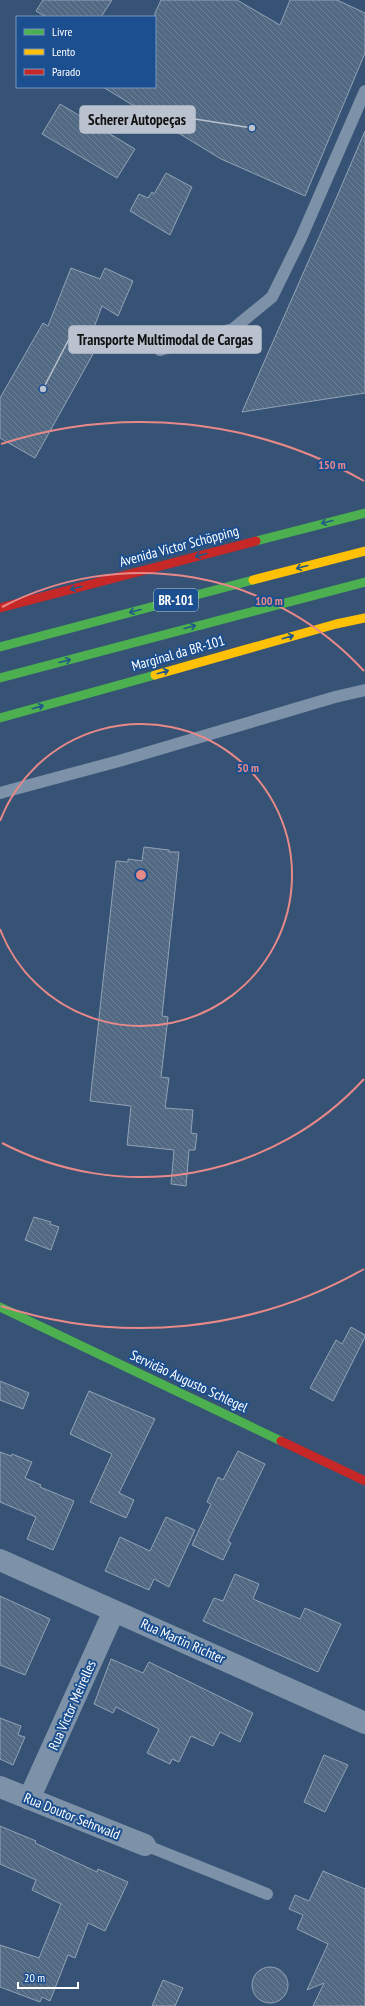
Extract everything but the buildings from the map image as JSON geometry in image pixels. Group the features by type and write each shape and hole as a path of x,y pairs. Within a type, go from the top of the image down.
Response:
{"main road":[{"name":"Avenida Victor Schöpping","path":"0,608 365,513"},
{"name":"BR-101","path":"0,647 365,551"},
{"name":"BR-101","path":"0,678 365,582"},
{"name":"Marginal da BR-101","path":"0,718 336,624 365,618"},
{"name":"Servidão Augusto Schlegel","path":"0,1307 365,1481"}],"street":[{"name":"Rua Martin Richter","path":"0,1560 365,1723"},
{"name":"Rua Victor Meirelles","path":"29,1799 114,1611"},
{"name":"Rua Doutor Sehrwald","path":"0,1786 144,1846"}],"lane":[{"path":"160,350 233,329 272,296 302,238 365,91"},
{"path":"0,793 119,761 335,697 365,690"},
{"path":"144,1846 267,1894"}],"traffic: fast":[{"path":"256,541 365,513"},
{"path":"0,647 253,580"},
{"path":"0,678 365,582"},
{"path":"0,718 155,675"},
{"path":"0,1307 281,1441"}],"traffic: slow":[{"path":"253,580 365,551"},
{"path":"155,675 336,624 365,618"}],"traffic: jam":[{"path":"0,608 256,541"},
{"path":"281,1441 365,1481"}],"place":[{"name":"Scherer Autopeças","path":"252,128"},
{"name":"Transporte Multimodal de Cargas","path":"43,389"}]}
